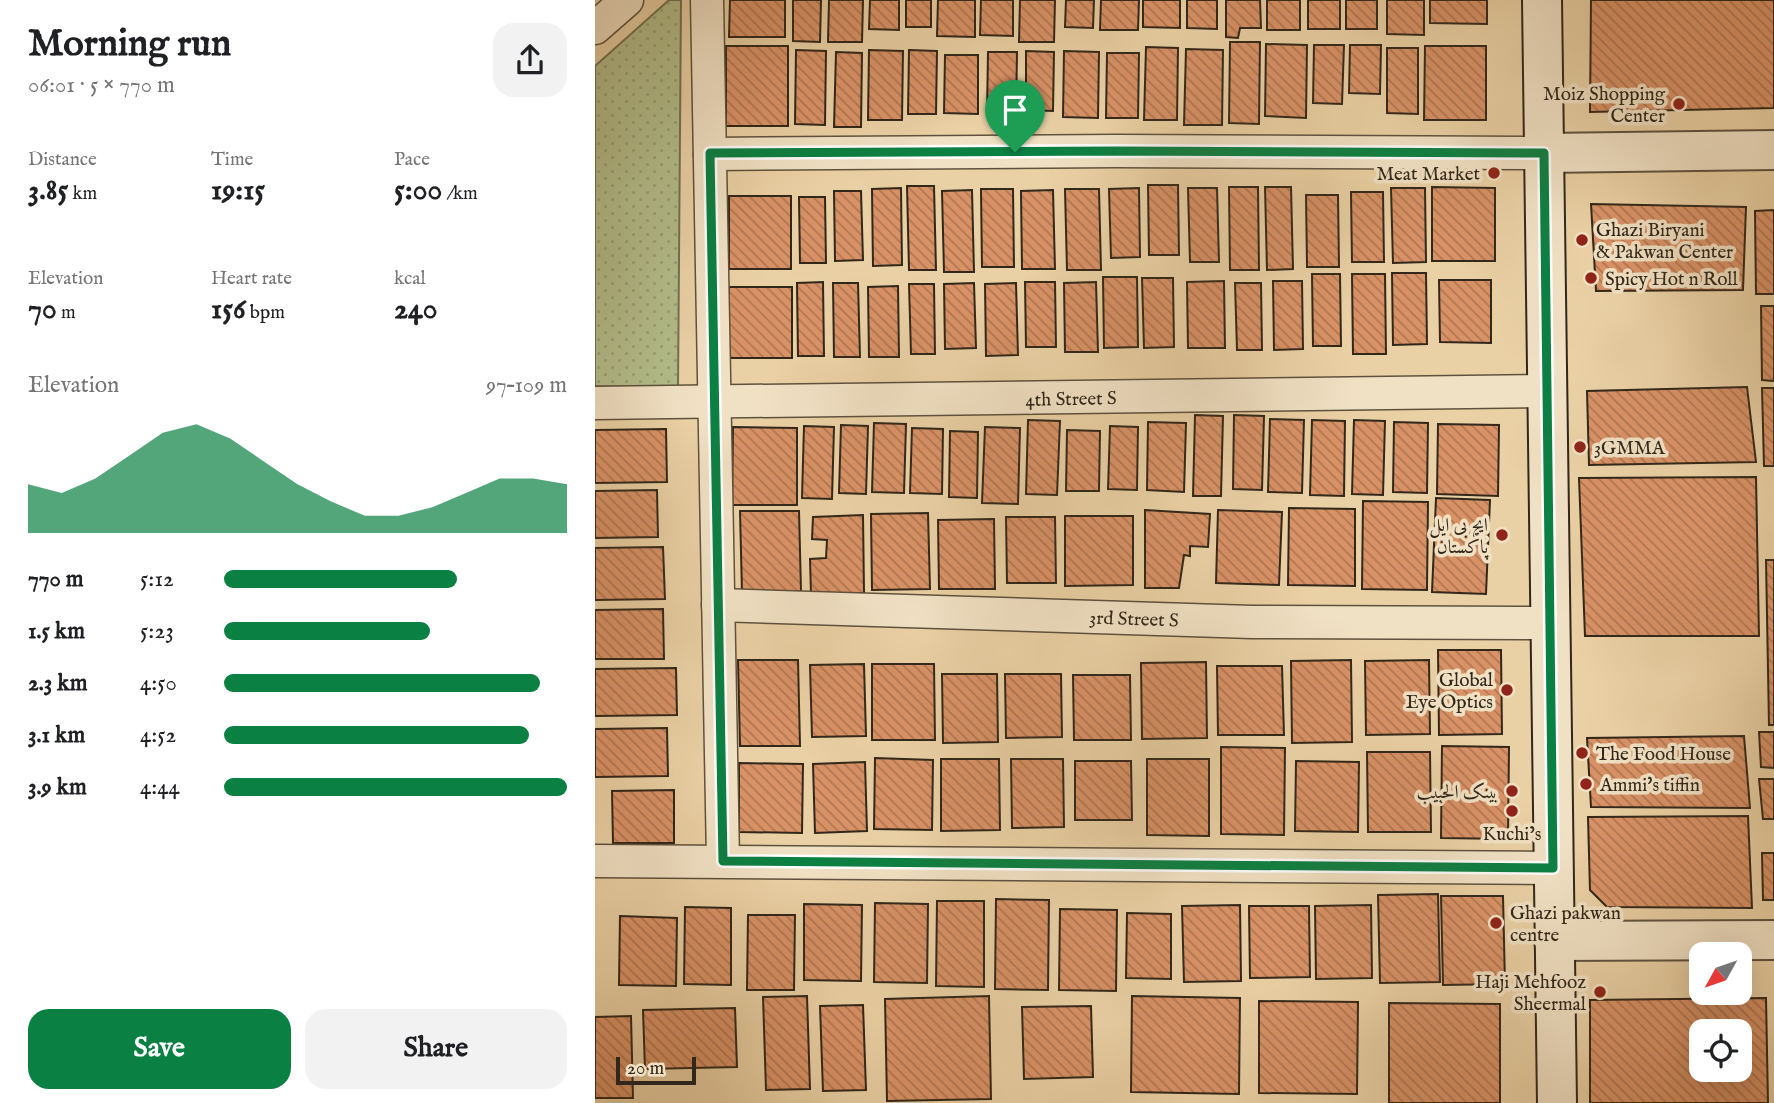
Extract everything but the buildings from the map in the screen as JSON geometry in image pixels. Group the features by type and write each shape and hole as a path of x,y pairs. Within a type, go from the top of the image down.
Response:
{"main road":[{"path":"1542,0 1557,1103"},
{"path":"1544,153 1774,150"},
{"path":"1554,940 1774,940"}],"street":[{"path":"595,28 627,0"},
{"path":"707,0 723,861"},
{"path":"710,153 1544,153"},
{"name":"4th Street S","path":"595,404 1547,391"},
{"name":"3rd Street S","path":"718,605 1252,622 1550,623"},
{"path":"595,861 1553,868"}],"green space":[{"path":"669,0 681,0 678,388 595,386 595,66"}],"place":[{"name":"Moiz Shopping Center","path":"1679,104"},
{"name":"Meat Market","path":"1494,173"},
{"name":"Ghazi Biryani & Pakwan Center","path":"1582,240"},
{"name":"Spicy Hot n Roll","path":"1591,278"},
{"name":"3GMMA","path":"1580,447"},
{"name":"ایچ بی ایل پاکستان","path":"1502,535"},
{"name":"Global Eye Optics","path":"1507,690"},
{"name":"The Food House","path":"1582,753"},
{"name":"Ammi's tiffin","path":"1586,784"},
{"name":"بينک الحبيب","path":"1512,791"},
{"name":"Kuchi’s","path":"1512,811"},
{"name":"Ghazi pakwan centre","path":"1496,923"},
{"name":"Haji Mehfooz Sheermal","path":"1600,992"}],"route":[{"path":"1015,152 1544,153 1553,868 723,861 710,153 1015,152"}]}
